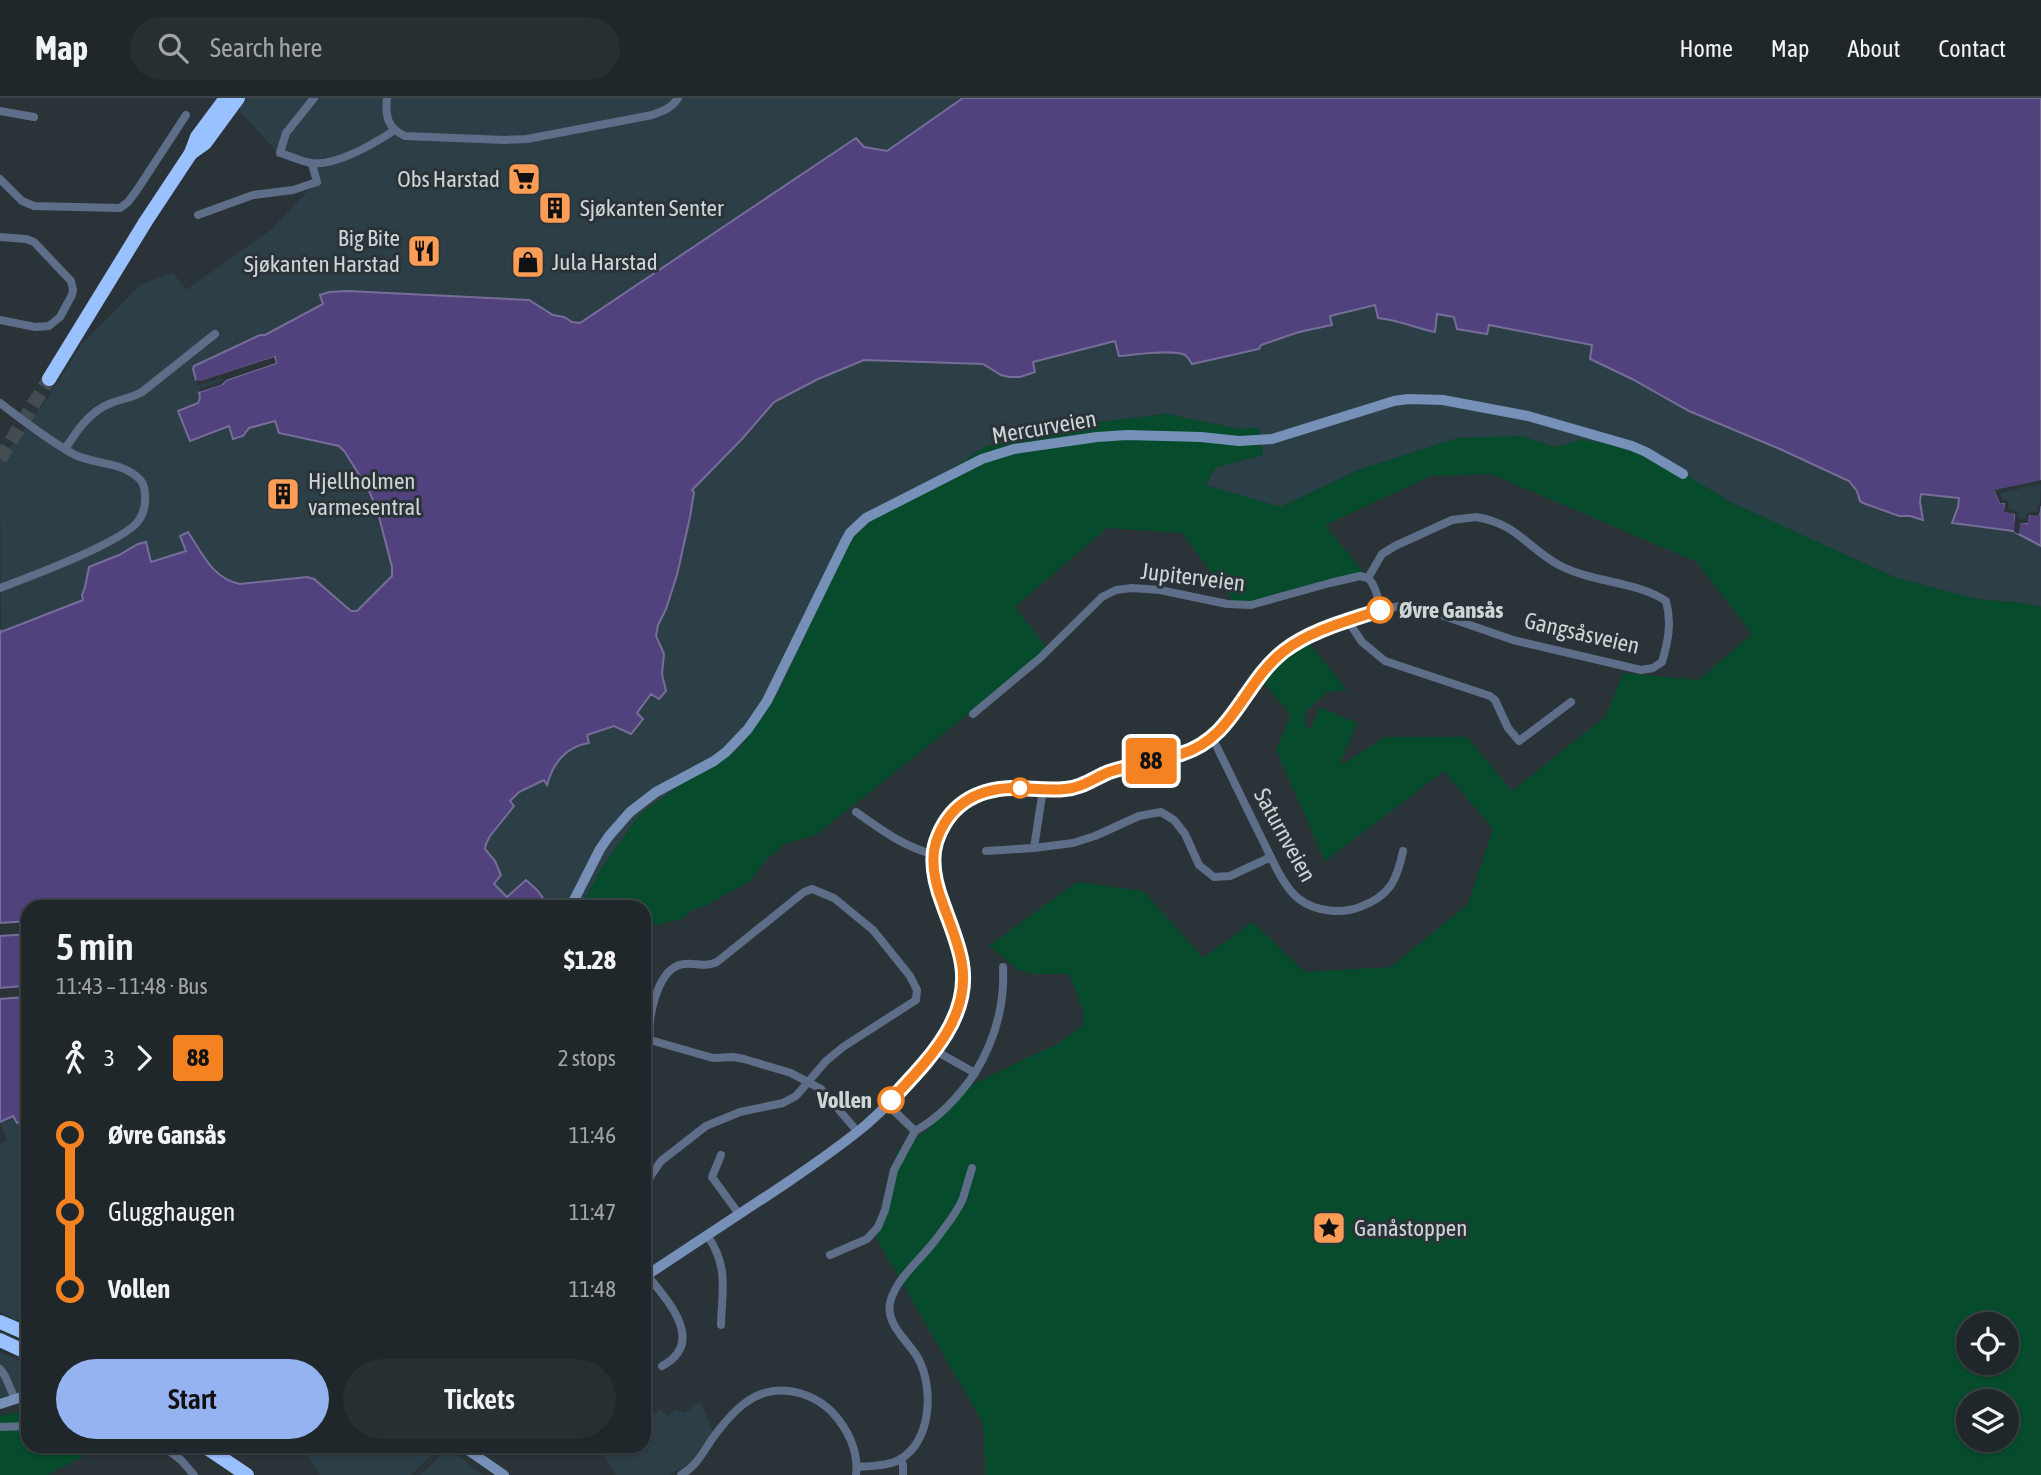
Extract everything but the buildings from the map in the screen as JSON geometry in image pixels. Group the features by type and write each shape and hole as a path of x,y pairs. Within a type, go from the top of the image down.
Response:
{"highway":[{"path":"49,379 191,153 197,137 226,98"},
{"path":"191,153 205,143 238,98"},
{"path":"0,1322 21,1331"},
{"path":"0,1340 21,1350"},
{"path":"214,1453 247,1475"}],"main road":[{"name":"Mercurveien","path":"574,900 600,849 630,812 656,792 726,752 748,729 767,701 850,533 875,513 988,457 1042,444 1127,435 1201,436 1256,442 1394,401 1426,399 1467,403 1567,427 1646,452 1683,474"},
{"name":"Gangsåsveien","path":"651,1272 858,1131 887,1104 934,1050 950,1027 959,1008 964,975 957,941 940,898 933,854 945,823 957,807 975,794 1011,788 1066,789 1085,785 1106,773 1200,747 1213,739 1258,677 1283,652 1321,631 1380,610"},
{"path":"0,1404 21,1397"},
{"path":"473,1453 504,1475"}],"street":[{"path":"314,98 286,133 280,153 312,163 344,157 395,130"},
{"path":"387,98 387,119 395,130 405,136 505,140 527,139 652,115 665,110 678,98"},
{"path":"0,111 34,117"},
{"path":"0,179 28,205 120,208 137,190 186,115"},
{"path":"198,215 253,195 293,190 317,182 312,163"},
{"path":"0,237 34,242 71,281 73,290 60,317 49,326 35,327 0,320"},
{"path":"65,449 89,417 104,407 142,391 215,334"},
{"path":"0,403 65,449 90,461 125,468 138,477 145,487 146,498 139,520 130,530 107,543 0,588"},
{"name":"Gangsåsveien","path":"1368,578 1382,554 1451,520 1476,517 1494,520 1515,530 1558,565 1585,576 1656,594 1666,601 1669,625 1662,662 1653,668 1641,670 1551,650 1466,625 1421,608 1400,606 1380,610"},
{"name":"Jupiterveien","path":"973,714 1032,666 1102,597 1116,590 1132,587 1160,590 1227,604 1251,605 1360,576 1368,578"},
{"path":"1368,578 1378,597 1380,610"},
{"path":"1348,621 1362,642 1385,661 1490,696 1495,700 1508,728 1519,741 1571,702"},
{"name":"Saturnveien","path":"1213,739 1271,857 1298,899 1328,911 1349,911 1371,903 1386,891 1399,873 1403,851"},
{"path":"1034,848 1043,789"},
{"path":"856,812 916,850 933,854"},
{"path":"986,851 1073,843 1139,817 1161,812 1174,820 1185,834 1199,865 1214,877 1230,876 1271,857"},
{"path":"651,1013 662,979 672,968 684,964 708,966 717,962 804,892 813,889 834,898 873,930 911,976 917,990 916,1000 843,1047 796,1096 783,1103 740,1112 706,1126 661,1161 651,1176"},
{"path":"830,1255 867,1239 878,1227 885,1210 894,1170 915,1131 948,1105 975,1073 987,1050 1000,1012 1003,967"},
{"path":"651,1042 713,1058 733,1057 765,1064 809,1082 821,1090 858,1131"},
{"path":"934,1050 975,1073"},
{"path":"887,1104 915,1131"},
{"path":"721,1154 712,1177 739,1214"},
{"path":"681,1475 698,1462 711,1441 741,1405 772,1391 784,1390 806,1395 826,1406 849,1436 856,1455 857,1471 900,1459 912,1449 922,1431 927,1395 923,1371 893,1322 890,1305 899,1284 933,1243 962,1201 972,1168"},
{"path":"707,1235 721,1259 721,1325"},
{"path":"651,1283 674,1308 681,1329 679,1350 662,1366"},
{"path":"0,1369 15,1399"},
{"path":"0,1427 21,1426"},
{"path":"172,1453 194,1475"},
{"path":"900,1459 903,1475"}],"shaded area":[{"path":"239,98 963,98 886,151 864,147 855,139 580,323 572,322 564,316 553,315 529,300 329,292 320,295 324,303 265,336 260,335 233,348 200,382 275,356 276,363 199,392 198,403 178,411 229,426 234,438 249,428 275,421 279,433 339,446 369,491 377,509 392,567 389,580 357,611 347,609 344,604 298,577 240,584 229,582 208,562 186,551 151,562 148,547 138,544 89,567 82,595 84,600 1,632 0,461 46,400 81,345 141,284 173,273 186,290 272,229 315,183 317,159 276,151 240,111"},
{"path":"963,98 2041,98 2041,481 1995,491 2000,502 2005,503 2005,511 2015,513 2015,521 2027,523 2029,514 2040,515 2041,506 2041,546 2013,531 1952,523 1959,498 1921,494 1923,520 1899,516 1863,503 1849,481 1689,411 1590,359 1592,345 1489,325 1487,334 1457,329 1454,317 1437,314 1435,332 1378,318 1375,305 1330,316 1332,325 1299,332 1261,345 1259,349 1192,364 1186,356 1179,353 1119,356 1115,341 1033,362 1035,372 1020,377 1001,375 983,364 864,360 818,379 774,402 692,490 694,492 690,517 677,575 656,636 664,654 662,674 666,691 659,699 651,694 637,713 643,719 631,734 614,726 587,735 589,743 573,748 561,757 547,785 544,780 519,792 510,801 514,806 486,844 485,849 495,861 501,875 494,884 507,897 526,880 544,900 21,900 21,922 0,923 0,630 1,632 83,600 89,567 138,544 146,542 151,562 186,551 180,536 188,532 209,564 222,577 240,584 307,577 314,579 351,611 357,611 392,576 377,509 369,491 339,446 279,433 275,421 249,428 243,436 233,439 229,426 190,441 178,411 198,403 199,392 276,363 275,357 200,382 196,380 194,366 265,335 323,304 320,295 329,292 529,300 553,315 580,323 856,138 864,147 887,151"},
{"path":"1376,305 1379,318 1396,319 1435,332 1437,314 1454,317 1458,329 1487,334 1489,325 1593,345 1590,359 1689,411 1849,481 1857,491 1860,501 1878,510 1922,520 1921,493 1959,498 1953,523 2013,531 2041,546 2041,607 1975,599 1894,577 1730,502 1648,451 1581,440 1555,447 1521,436 1358,470 1281,507 1205,486 1216,467 1263,455 1258,428 1240,429 1166,414 1060,427 987,446 880,514 852,538 777,695 739,749 679,786 639,815 600,871 584,900 544,900 537,890 507,897 494,884 486,844 514,806 510,801 519,792 544,780 547,784 559,758 577,745 588,743 586,735 614,726 636,730 643,719 636,714 652,693 659,699 665,681 662,674 664,654 656,636 677,575 690,517 691,490 742,439 774,402 818,379 864,360 983,364 1001,375 1033,362 1116,341 1120,356 1168,353 1188,357 1260,345 1332,325 1329,316"},
{"path":"2041,481 2040,516 2027,523 2014,521 2004,511 1995,491"},
{"path":"21,934 21,986 0,988 0,936"},
{"path":"21,997 21,1121 17,1123 13,1116 0,1122 0,999"},
{"path":"13,1116 17,1123 21,1121 21,1322 0,1312 0,1145 7,1140 0,1122"},
{"path":"0,1352 21,1361 21,1392 0,1399"},
{"path":"700,1401 713,1431 688,1465 669,1475 616,1475 602,1453 651,1453 651,1413 654,1415 660,1409 668,1417 675,1410 685,1413"},
{"path":"305,1453 433,1453 411,1475 320,1475"},
{"path":"444,1453 453,1453 483,1475 420,1475"}],"green space":[{"path":"1166,414 1240,429 1259,428 1263,455 1216,467 1205,485 1281,507 1358,470 1457,438 1521,436 1555,447 1581,440 1648,451 1730,502 1894,577 1975,599 2041,607 2041,1475 986,1475 983,1423 876,1238 897,1151 931,1128 928,1123 975,1083 1059,1043 1083,1026 1084,1012 1069,974 1034,974 1019,970 989,946 1077,882 1143,891 1203,958 1252,922 1305,972 1391,967 1468,904 1493,829 1444,771 1325,861 1276,750 1291,715 1258,676 1305,638 1347,690 1327,692 1306,711 1305,725 1310,730 1320,707 1357,723 1341,761 1343,764 1385,737 1467,737 1512,791 1606,716 1623,673 1699,680 1752,634 1697,562 1491,474 1431,476 1325,525 1364,573 1235,604 1182,533 1107,528 1015,607 1048,650 816,835 784,844 765,861 749,882 705,906 692,910 682,919 651,926 651,900 584,900 600,871 639,815 679,786 739,749 777,695 852,538 880,514 987,446 1060,427"},
{"path":"21,1412 21,1453 89,1453 47,1475 0,1475 0,1416"}],"pier":[{"path":"274,357 276,363 199,392 198,389 223,378 200,385 197,385 196,379 200,381"},
{"path":"2041,480 2041,484 2000,493 2002,499 2009,501 2008,508 2018,511 2018,518 2025,519 2028,511 2037,512 2041,502 2039,516 2029,515 2028,523 2020,523 2019,534 2014,532 2015,514 2004,512 2005,503 2000,503 1994,490"}],"tunnel":[{"path":"0,459 49,379"}],"bus line":[{"name":"88","path":"891,1100 942,1039 962,998 962,964 957,941 940,898 933,854 945,823 957,807 975,794 992,790 1066,789 1085,785 1106,773 1138,763 1169,758 1200,747 1213,739 1258,677 1283,652 1321,631 1380,610"}],"place":[{"name":"Obs Harstad","path":"524,179"},
{"name":"Sjøkanten Senter","path":"555,208"},
{"name":"Big Bite Sjøkanten Harstad","path":"424,251"},
{"name":"Jula Harstad","path":"528,262"},
{"name":"Hjellholmen varmesentral","path":"283,494"},
{"name":"Øvre Gansås","path":"1380,610"},
{"name":"Vollen","path":"891,1100"},
{"name":"Ganåstoppen","path":"1329,1228"}]}
